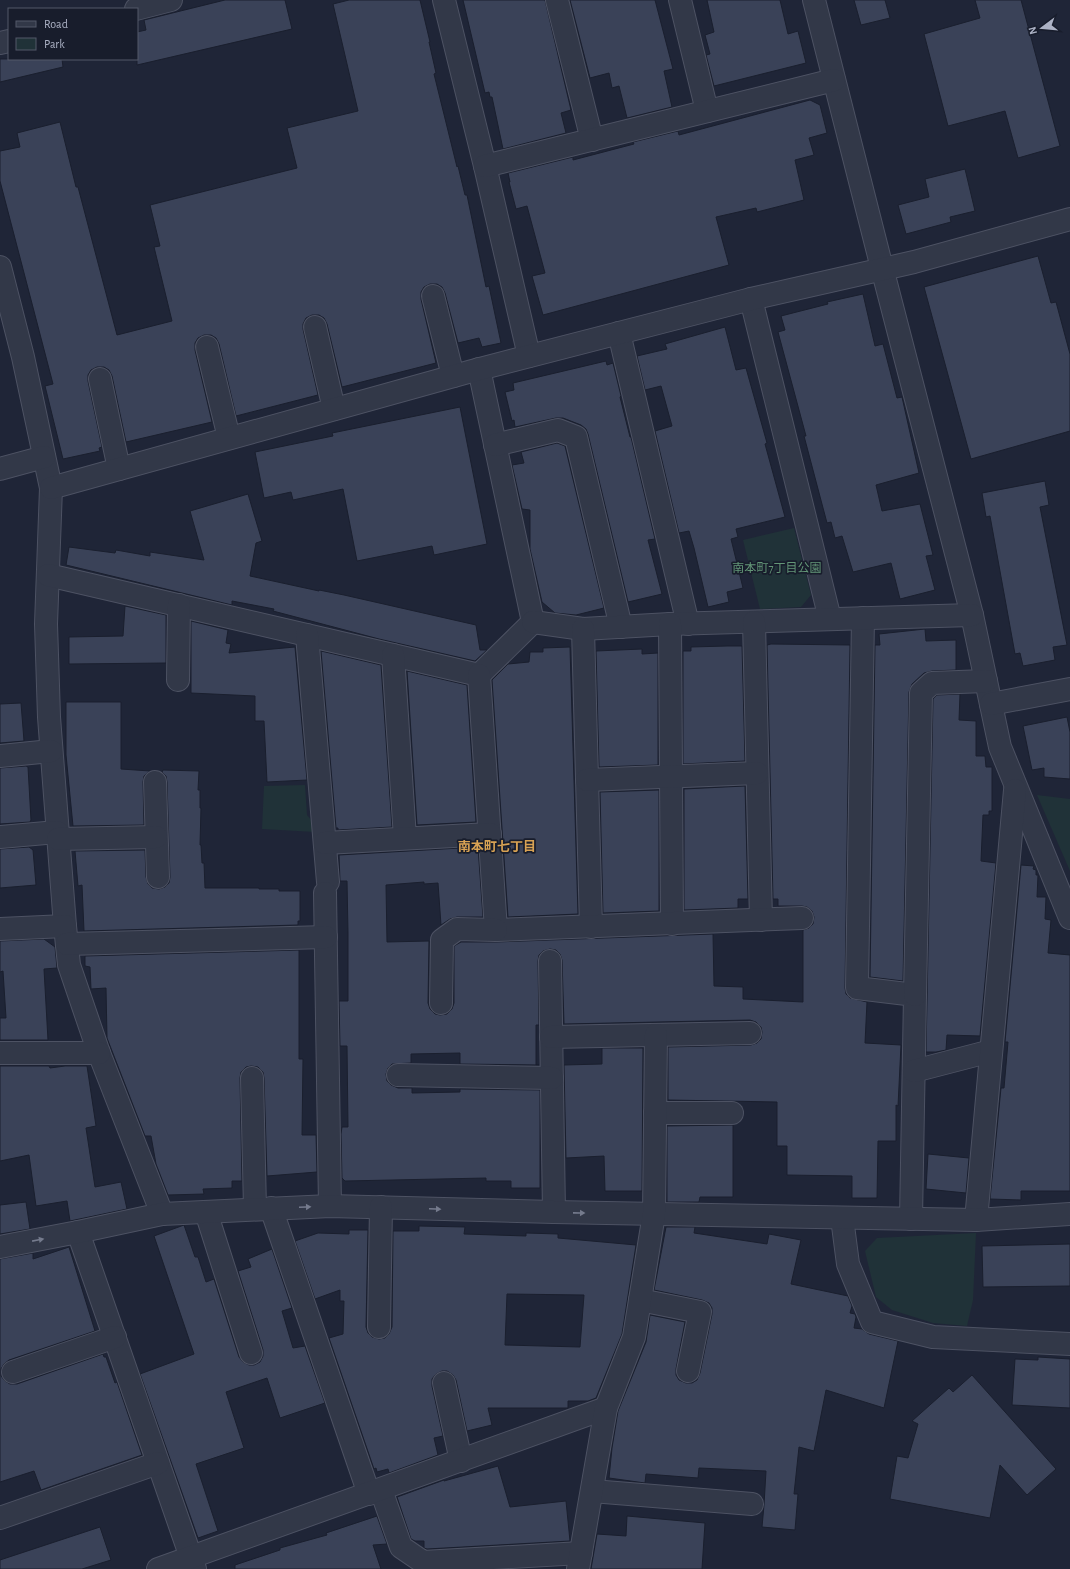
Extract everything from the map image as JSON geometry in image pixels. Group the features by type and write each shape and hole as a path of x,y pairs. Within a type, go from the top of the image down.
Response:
{"street":[{"path":"138,8 171,0"},
{"path":"444,0 485,166 529,356"},
{"path":"557,0 592,140"},
{"path":"680,0 707,111"},
{"path":"814,0 972,614 1000,747 1015,787 1070,918"},
{"path":"485,166 834,80"},
{"path":"51,488 479,369 751,299 882,268 914,262 1070,218"},
{"path":"0,267 23,357 51,488 46,624 51,751 69,965 99,1053 162,1214"},
{"path":"433,296 453,376"},
{"path":"751,299 830,619"},
{"path":"315,327 334,410"},
{"path":"620,333 679,624 670,777 672,924"},
{"path":"207,347 229,438"},
{"path":"479,369 533,622"},
{"path":"100,379 119,469"},
{"path":"495,445 558,430 576,437 621,627"},
{"path":"0,469 44,458"},
{"path":"48,575 479,674"},
{"path":"178,606 178,680"},
{"path":"533,622 584,629 679,624 972,614"},
{"path":"863,618 857,988 915,996"},
{"path":"479,674 533,622"},
{"path":"754,622 761,920"},
{"path":"584,629 591,927"},
{"path":"307,635 325,843 330,1206"},
{"path":"393,655 405,838"},
{"path":"479,674 496,930"},
{"path":"910,1219 921,694 932,683 986,681"},
{"path":"991,704 1070,689"},
{"path":"0,756 51,751"},
{"path":"587,780 757,773"},
{"path":"155,782 158,877"},
{"path":"976,1220 1015,787"},
{"path":"325,843 490,834"},
{"path":"0,837 156,837"},
{"path":"440,1003 442,940 457,929 496,930 591,927 802,918"},
{"path":"0,929 66,935 326,937"},
{"path":"550,960 554,1212"},
{"path":"551,1037 750,1033"},
{"path":"252,1078 263,1209 375,1492 401,1546 423,1562 580,1561 606,1408 634,1337 654,1214 656,1034"},
{"path":"914,1071 991,1051"},
{"path":"0,1053 99,1053"},
{"path":"398,1075 552,1078"},
{"path":"655,1113 732,1113"},
{"path":"0,1247 162,1214 330,1206 976,1220 1070,1214"},
{"path":"379,1327 381,1208"},
{"path":"206,1212 251,1352"},
{"path":"842,1218 848,1264 872,1322 933,1337 1070,1344"},
{"path":"78,1232 193,1564"},
{"path":"640,1300 700,1312 688,1371"},
{"path":"13,1372 115,1337"},
{"path":"444,1383 461,1461"},
{"path":"158,1569 193,1564 375,1492 606,1408"},
{"path":"0,1518 158,1463"},
{"path":"592,1491 752,1504"}],"green space":[{"name":"南本町7丁目公園","path":"794,528 811,595 801,607 760,609 743,540"},
{"path":"305,785 307,815 316,826 315,832 262,829 264,786"},
{"path":"1037,795 1070,799 1070,871"},
{"path":"976,1233 973,1300 967,1326 933,1323 892,1310 876,1297 865,1251 877,1238"}],"building":[{"path":"225,0 285,0 292,29 137,65 138,32 146,30 144,20"},
{"path":"349,0 420,0 436,73 434,74 457,167 458,166 465,195 467,195 486,287 489,286 501,343 482,347 479,338 458,343 445,293 442,287 437,284 430,284 424,287 421,292 421,299 436,363 342,387 327,324 324,318 319,315 312,315 306,318 303,324 303,329 318,395 236,416 219,344 216,338 211,335 204,335 198,338 195,343 195,350 212,422 126,442 112,376 109,370 104,367 97,367 91,370 88,375 88,381 102,447 99,448 100,451 63,459 45,386 53,384 0,181 0,151 20,147 17,133 60,122 76,187 78,187 117,335 172,321 154,247 160,246 150,205 297,168 287,128 358,111 333,4"},
{"path":"463,0 545,0 571,110 561,113 566,133 503,149 492,97 490,97 489,92 485,93"},
{"path":"570,0 655,0 673,69 664,71 672,107 627,118 619,86 612,88 609,73 590,78"},
{"path":"707,0 780,0 788,34 798,31 806,63 714,86 706,55 710,54 705,35 714,32"},
{"path":"854,0 885,0 890,18 861,25"},
{"path":"975,0 1021,0 1060,146 1018,158 1005,111 948,126 924,34 980,18"},
{"path":"0,59 62,60 63,67 0,82"},
{"path":"810,100 820,105 827,133 809,138 814,155 795,160 804,200 757,212 756,208 716,217 729,265 543,315 532,276 545,273 527,206 516,209 508,173 573,157 573,160 634,144 633,142 678,131 679,135"},
{"path":"965,169 975,211 950,217 951,222 906,234 898,205 929,197 925,179"},
{"path":"1038,256 1051,303 1056,302 1070,354 1070,431 971,459 924,287"},
{"path":"863,294 875,346 883,344 897,398 902,397 919,473 876,485 882,511 920,504 933,555 926,556 935,590 900,599 891,563 853,572 842,536 835,538 831,522 827,523 804,436 806,436 778,332 785,330 781,316 828,304 827,302"},
{"path":"725,327 736,370 746,368 767,443 765,444 785,517 736,529 738,537 731,539 743,588 727,592 729,602 708,607 689,531 679,533 655,431 672,426 661,386 645,390 637,356 667,349 665,344"},
{"path":"606,361 607,365 613,363 620,397 631,437 655,539 648,540 662,594 628,602 586,429 581,425 563,418 556,418 515,427 514,420 512,421 505,392 514,390 513,383"},
{"path":"460,407 487,544 434,555 432,546 357,561 343,489 293,500 291,492 264,498 255,452 333,436 332,433"},
{"path":"557,443 565,446 604,608 576,615 555,613 542,602 530,549 530,510 522,509 512,465 524,463 521,452"},
{"path":"1045,481 1049,505 1040,507 1067,645 1053,647 1055,660 1023,666 1020,653 1015,654 990,516 986,517 982,493"},
{"path":"248,494 262,541 256,543 250,576 344,595 476,625 480,650 487,650 475,661 379,639 273,611 274,609 232,601 232,605 66,565 69,547 115,553 116,550 150,556 150,552 204,560 190,511"},
{"path":"125,606 166,615 166,663 69,664 69,637 123,636"},
{"path":"191,621 228,630 226,643 231,644 229,653 295,647 307,780 267,782 264,721 255,721 255,696 191,693"},
{"path":"925,629 926,641 956,640 956,670 932,671 924,673 912,684 909,692 903,981 870,977 875,645 880,645 879,634"},
{"path":"767,645 850,645 845,988 846,994 850,998 867,1002 865,1043 901,1045 898,1106 896,1105 896,1141 878,1141 877,1198 852,1198 852,1176 787,1175 787,1146 777,1146 777,1102 668,1100 668,1047 751,1045 757,1043 761,1039 761,1027 756,1022 750,1020 564,1024 562,960 560,954 556,950 550,949 543,951 539,955 538,961 539,1025 536,1025 536,1065 460,1064 460,1053 411,1054 411,1063 392,1064 388,1068 386,1074 387,1081 391,1085 398,1088 412,1088 412,1093 460,1092 460,1089 540,1090 540,1188 511,1188 511,1181 486,1181 486,1178 345,1181 342,1178 341,1134 342,1127 348,1127 347,1046 340,1046 339,1001 348,1001 348,933 347,881 340,881 339,855 478,847 483,917 457,917 450,919 441,925 438,883 424,884 424,882 386,885 387,942 429,941 428,1003 430,1009 435,1014 447,1014 452,1009 454,1003 454,946 461,942 713,934 714,986 743,987 743,999 803,1002 803,930 809,928 813,924 814,917 812,911 807,907 778,906 778,899 773,899"},
{"path":"742,646 745,761 683,764 683,651 691,651 691,647"},
{"path":"570,647 578,914 508,917 492,680 508,664 529,662 530,652 543,652 543,648"},
{"path":"642,649 642,654 658,653 658,765 599,767 596,651"},
{"path":"321,651 381,665 392,827 338,830 338,828 336,828"},
{"path":"407,671 467,685 476,822 417,825"},
{"path":"960,694 959,720 976,721 976,756 985,756 986,767 992,767 992,811 989,811 989,815 983,815 981,861 996,863 980,1036 947,1035 946,1050 926,1052 933,699 937,695"},
{"path":"66,702 121,702 121,769 150,771 144,776 143,782 144,825 73,826 66,755"},
{"path":"21,703 24,741 0,743 0,704"},
{"path":"1067,717 1070,732 1070,779 1044,777 1044,768 1032,770 1023,726"},
{"path":"28,767 31,820 30,822 0,824 0,768"},
{"path":"163,770 199,771 198,790 200,790 201,808 200,845 202,863 204,863 205,888 259,888 279,889 279,891 300,891 300,921 298,921 298,925 84,931 82,885 78,886 75,851 145,850 146,877 148,884 152,888 159,889 165,887 169,883 167,782 166,776 162,772"},
{"path":"745,786 748,899 738,899 738,908 684,910 684,789"},
{"path":"659,790 659,911 603,913 600,792"},
{"path":"29,847 33,850 36,885 0,888 0,849"},
{"path":"1021,865 1034,866 1033,869 1036,870 1036,875 1038,875 1037,897 1046,897 1045,919 1051,920 1048,953 1070,955 1070,1191 1021,1191 1021,1200 990,1199 1001,1088 1004,1088 1008,1042 1005,1042"},
{"path":"44,939 55,947 57,968 44,969 48,1040 0,1040 0,1018 6,1018 3,971 0,972 0,941"},
{"path":"299,950 299,1059 303,1059 302,1135 316,1135 317,1172 267,1176 264,1078 263,1072 258,1067 251,1066 246,1067 241,1072 240,1078 242,1181 232,1181 232,1188 203,1189 204,1194 168,1195 156,1164 151,1136 145,1136 107,1038 106,988 91,989 90,967 85,966 85,956"},
{"path":"602,1048 643,1048 642,1191 605,1191 604,1156 566,1158 564,1065 602,1064"},
{"path":"0,1066 49,1066 50,1068 87,1066 96,1126 86,1128 95,1187 121,1182 127,1209 70,1221 67,1201 36,1206 29,1155 0,1161"},
{"path":"733,1125 733,1197 700,1197 699,1202 667,1202 667,1126"},
{"path":"928,1154 969,1158 966,1193 926,1189"},
{"path":"26,1202 30,1229 0,1234 0,1205"},
{"path":"184,1225 195,1257 198,1257 206,1282 214,1279 239,1357 243,1362 249,1365 254,1365 260,1362 263,1356 263,1350 238,1271 251,1267 248,1259 272,1249 292,1308 282,1311 293,1348 305,1346 325,1403 280,1418 267,1378 226,1392 244,1448 196,1464 218,1531 198,1538 140,1374 194,1354 154,1236"},
{"path":"419,1226 465,1227 464,1234 526,1236 526,1233 558,1234 558,1238 636,1245 622,1334 596,1398 588,1401 568,1401 568,1408 488,1408 492,1425 467,1431 456,1380 453,1375 447,1371 442,1371 436,1374 432,1379 432,1386 443,1436 434,1438 438,1455 389,1473 388,1469 377,1472 376,1468 374,1469 329,1338 343,1334 344,1301 340,1301 340,1290 315,1299 295,1241 318,1233 349,1234 349,1230 368,1230 366,1327 368,1333 372,1337 379,1339 385,1338 389,1334 392,1327 393,1231 419,1231","holes":["507,1294 584,1295 580,1347 505,1345"]},
{"path":"666,1227 695,1227 694,1233 767,1244 769,1234 801,1240 791,1284 848,1296 852,1306 850,1313 855,1314 856,1317 854,1328 862,1329 869,1334 898,1341 884,1408 826,1390 814,1451 799,1447 794,1494 798,1494 795,1530 762,1527 766,1471 699,1468 698,1478 646,1474 645,1483 609,1478 618,1411 646,1342 650,1315 685,1322 676,1375 679,1380 686,1383 692,1383 697,1380 700,1373 712,1308 709,1303 702,1300 654,1290"},
{"path":"1070,1244 1070,1286 983,1287 982,1246"},
{"path":"69,1247 95,1331 9,1360 1,1369 1,1376 10,1384 17,1384 103,1354 104,1357 106,1357 115,1383 117,1382 142,1455 41,1490 34,1471 0,1482 0,1259 33,1253 33,1259"},
{"path":"1038,1357 1070,1359 1070,1408 1012,1405 1015,1359 1038,1360"},
{"path":"972,1375 1056,1469 1027,1495 1000,1465 990,1518 890,1499 897,1456 908,1458 918,1424 912,1421 949,1388 953,1392"},
{"path":"498,1466 510,1507 566,1501 570,1541 427,1549 424,1548 424,1541 415,1541 411,1539 397,1497 444,1480"},
{"path":"377,1516 387,1544 373,1545 381,1569 235,1569 235,1565 280,1550 280,1548 327,1535 326,1533"},
{"path":"627,1516 705,1523 702,1569 591,1569 597,1534 626,1536"},
{"path":"100,1527 111,1560 82,1569 0,1569 0,1560"}],"district":[{"name":"南本町七丁目","path":"497,847"}]}
